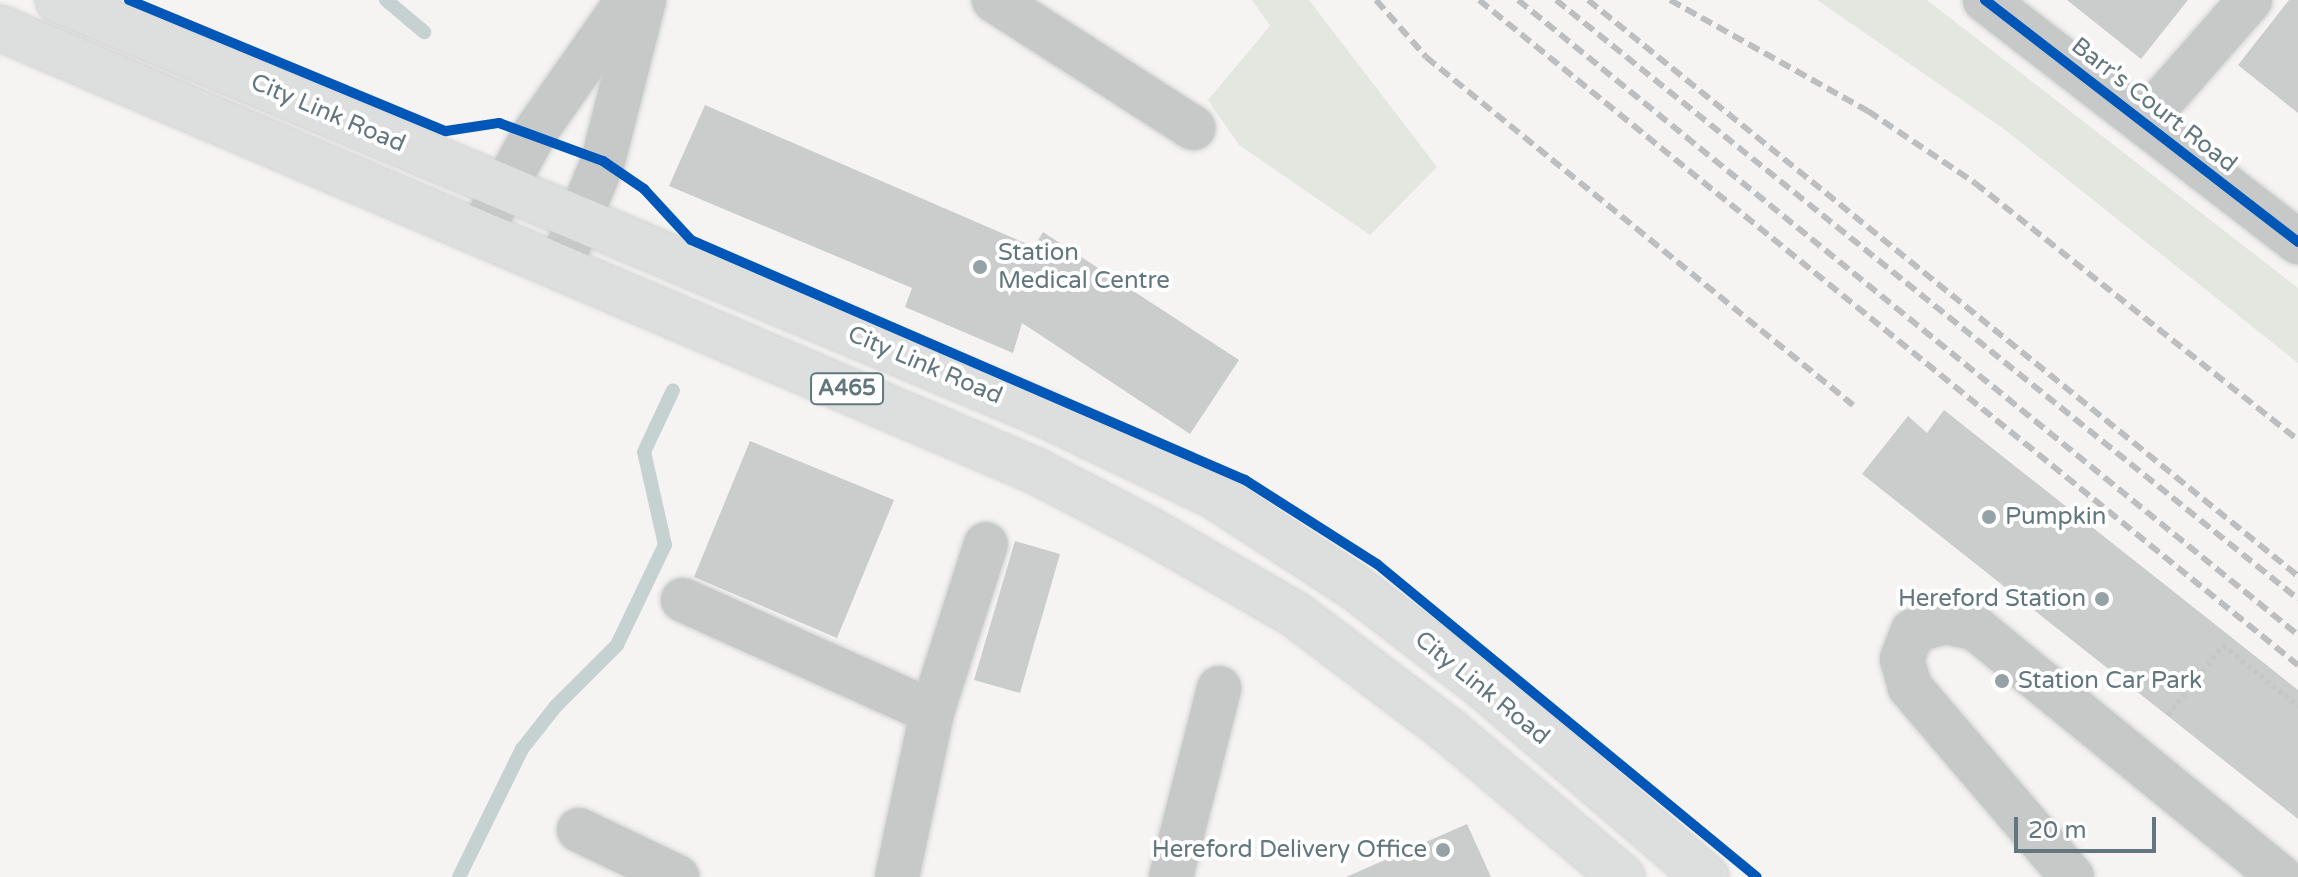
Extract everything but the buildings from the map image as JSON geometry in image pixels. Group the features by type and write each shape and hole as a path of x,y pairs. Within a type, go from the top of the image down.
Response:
{"highway":[{"name":"City Link Road","path":"58,0 1048,416 1215,496 1356,588 1457,666 1706,877"},
{"name":"City Link Road","path":"0,28 561,264 1036,471 1296,615 1448,730 1622,877"}],"street":[{"path":"481,231 503,186 628,0"},
{"path":"561,264 603,161 644,0"},
{"path":"994,0 1193,128"},
{"name":"Barr's Court Road","path":"1985,0 2298,242"},
{"path":"2143,122 2250,0"},
{"path":"897,877 932,712 986,544"},
{"path":"683,600 932,712"},
{"path":"2072,877 1910,687 1902,659 1913,631 1944,622 1975,628 2280,877"},
{"path":"1171,877 1219,688"},
{"path":"579,830 677,877"}],"path":[{"path":"2168,715 2223,645 2298,706"}],"shaded area":[{"path":"1252,0 1309,0 1437,167 1370,235 1239,145 1208,100 1270,26"},
{"path":"1817,0 1927,0 2298,288 2298,363 2004,129"}],"waterway":[{"path":"386,0 424,32"},
{"path":"459,877 522,749 556,706 617,645 665,545 644,452 673,390"}],"railway":[{"path":"1376,0 1426,57 1853,405"},
{"path":"1479,0 2298,665"},
{"path":"1518,0 2298,635"},
{"path":"1556,0 2298,599"},
{"path":"1588,0 2298,576"},
{"path":"1670,0 1868,111 1975,183 2298,440"}],"cycle path":[{"path":"129,0 446,131 499,123 603,161 644,189 691,240 1245,480 1377,564 1757,877"},
{"path":"1985,0 2298,242"}],"place":[{"name":"Station Medical Centre","path":"980,267"},
{"name":"Pumpkin","path":"1989,517"},
{"name":"Hereford Station","path":"2102,599"},
{"name":"Station Car Park","path":"2002,681"},
{"name":"Hereford Delivery Office","path":"1443,850"}]}
